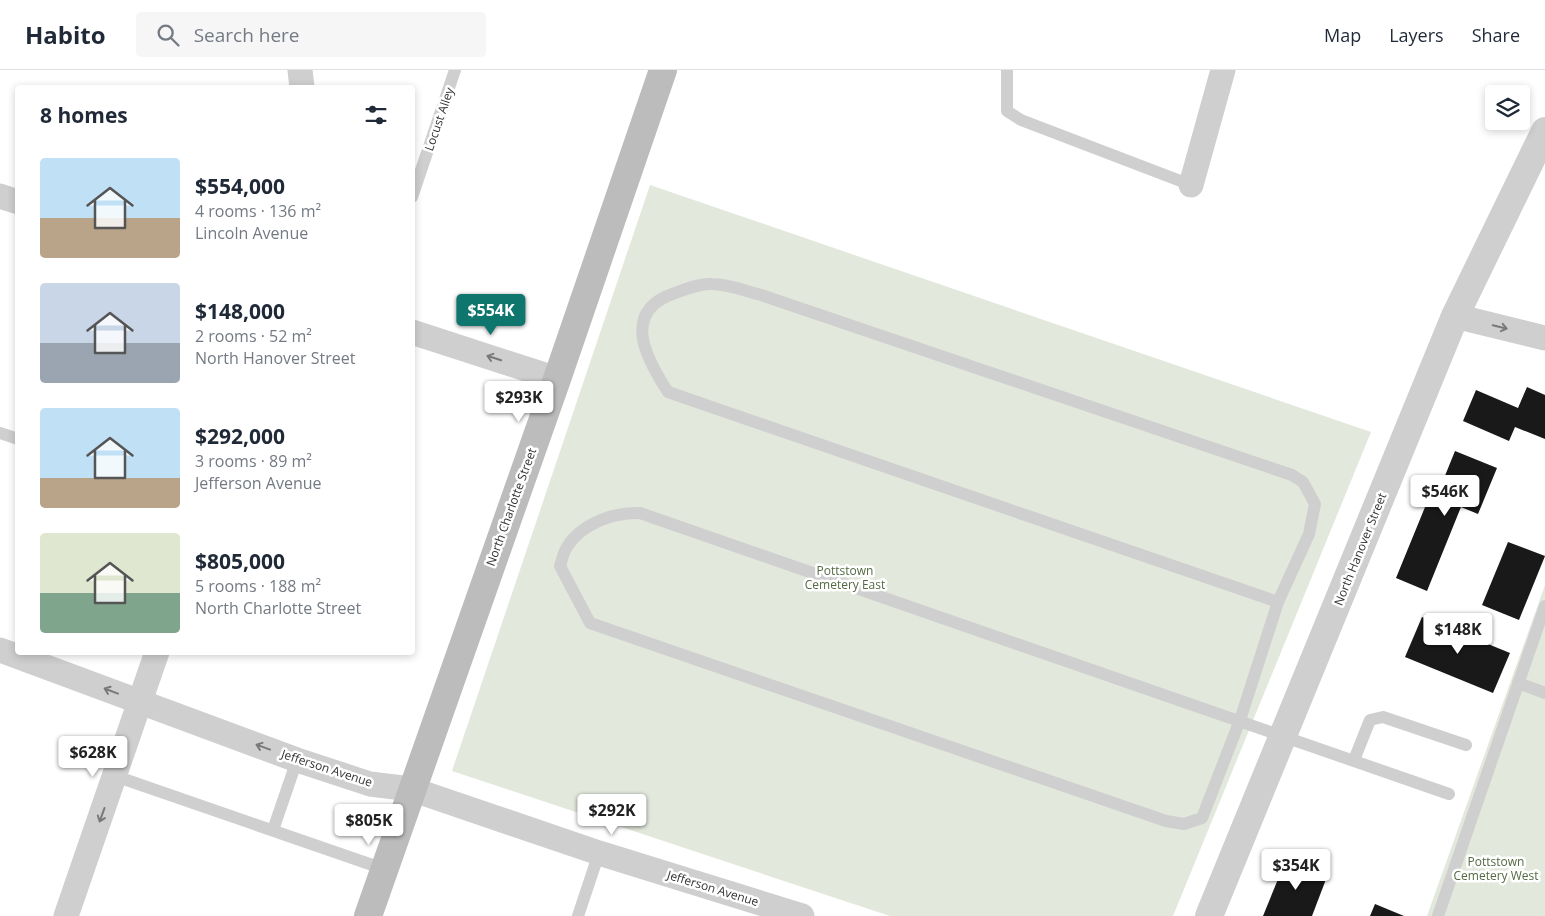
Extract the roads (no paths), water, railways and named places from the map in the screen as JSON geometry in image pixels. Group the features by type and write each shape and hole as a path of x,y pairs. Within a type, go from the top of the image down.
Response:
{"main road":[{"name":"North Charlotte Street","path":"368,916 411,789 557,379 663,70"}],"street":[{"path":"300,70 302,85"},
{"path":"1191,186 1223,70"},
{"name":"North Hanover Street","path":"1209,916 1455,316 1545,131"},
{"path":"0,196 15,201"},
{"path":"1455,316 1545,338"},
{"path":"415,333 557,379"},
{"name":"Jefferson Avenue","path":"0,650 297,760 370,784 411,789 770,911 802,916"},
{"path":"66,916 156,655"}],"lane":[{"name":"Locust Alley","path":"415,188 455,70"},
{"path":"1007,70 1007,111 1021,120 1191,186"},
{"path":"1278,602 668,392 650,364 642,323 650,305 663,297 712,284 761,295 1292,475 1303,482 1315,504 1309,534 1278,602 1240,720 1202,818 1184,824 1166,821 590,623 560,566 566,548 578,534 601,520 623,512 640,513 1240,720 1284,735 1449,794"},
{"path":"0,434 15,438"},
{"path":"1438,916 1545,606"},
{"path":"1518,683 1545,693"},
{"path":"1354,760 1370,720 1384,716 1466,745"},
{"path":"273,830 297,760"},
{"path":"115,776 384,869"},
{"path":"578,916 599,854"}],"park label":[{"name":"Pottstown Cemetery East","path":"845,577"},
{"name":"Pottstown Cemetery West","path":"1496,868"}]}
